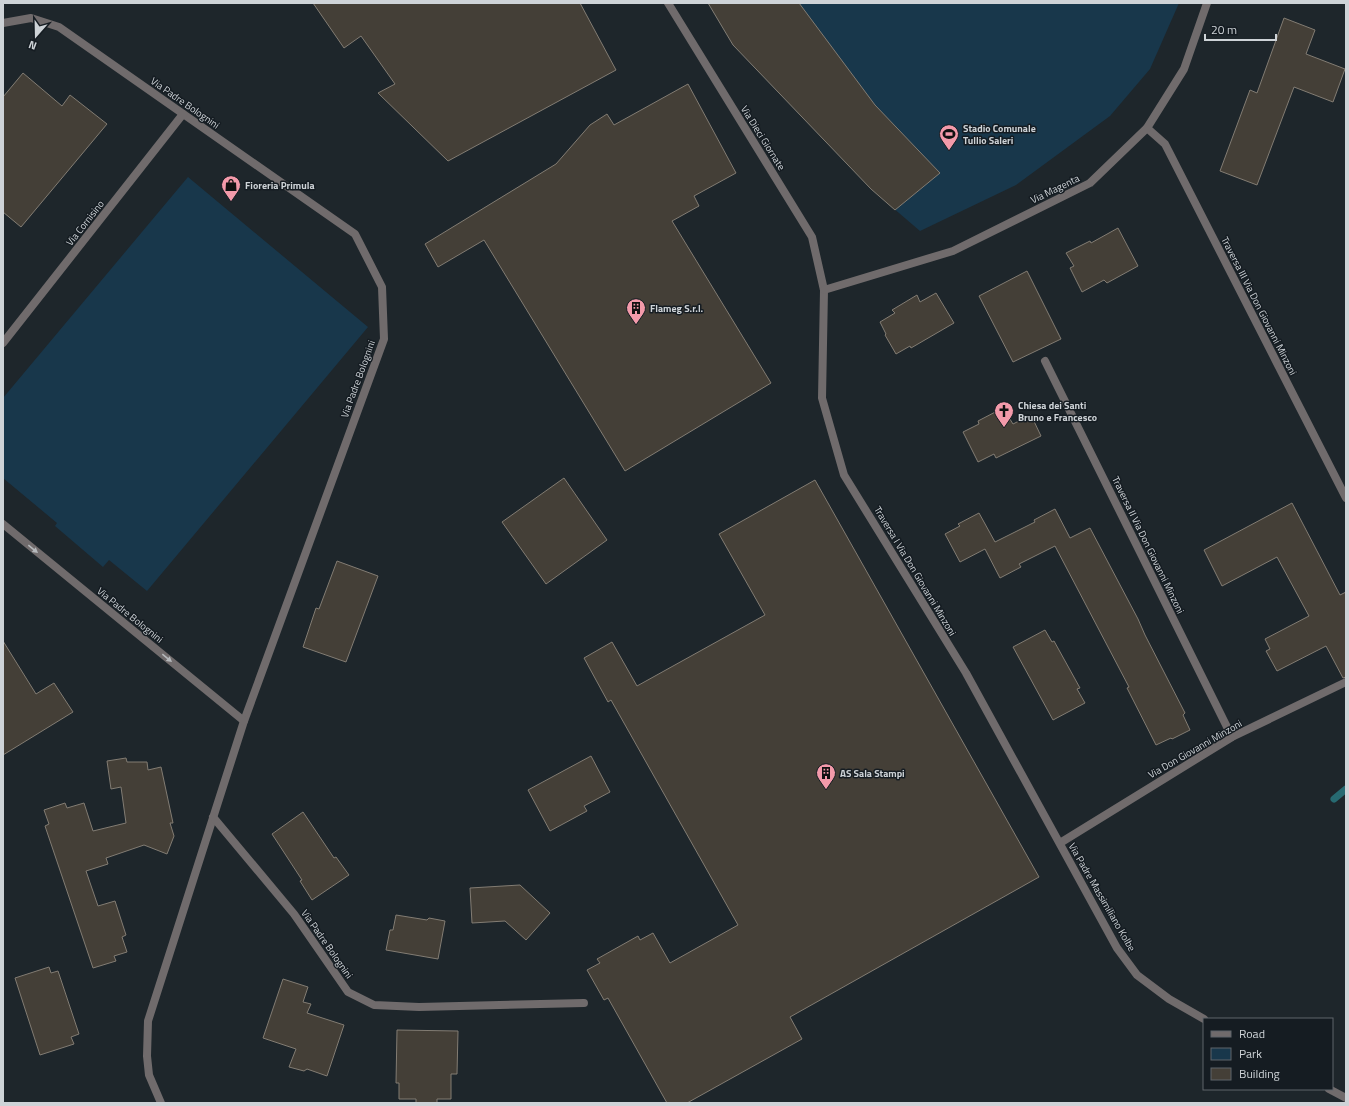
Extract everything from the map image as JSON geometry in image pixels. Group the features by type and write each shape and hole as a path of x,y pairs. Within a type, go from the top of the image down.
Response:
{"street":[{"name":"Via Dieci Giornate","path":"668,3 812,238 824,290"},
{"name":"Via Magenta","path":"824,290 953,251 1090,183 1147,128 1184,69 1207,3"},
{"name":"Via Padre Bolognini","path":"3,22 31,18 59,26 355,234 382,287 384,339 244,721 148,1021 147,1056 149,1075 161,1103"},
{"name":"Via Cornisino","path":"3,343 183,114"},
{"name":"Traversa III Via Don Giovanni Minzoni","path":"1147,128 1165,144 1346,498"},
{"name":"Traversa I Via Don Giovanni Minzoni","path":"824,290 822,398 844,475 966,673 1060,842"},
{"name":"Traversa II Via Don Giovanni Minzoni","path":"1045,361 1232,737"},
{"name":"Via Padre Bolognini","path":"3,524 244,721"},
{"name":"Via Don Giovanni Minzoni","path":"1060,842 1232,737 1346,682"},
{"name":"Via Padre Bolognini","path":"213,817 294,914 348,992 374,1005 419,1007 584,1003"},
{"name":"Via Padre Massimiliano Kolbe","path":"1060,842 1117,948 1137,975 1169,999 1203,1018"},
{"path":"1331,1090 1346,1098"}],"green space":[{"name":"Stadio Comunale Tullio Saleri","path":"708,3 1179,3 1150,69 1110,116 1016,185 920,231 871,189 733,45"},
{"path":"188,177 368,327 147,591 109,560 103,567 55,526 57,523 3,478 3,398"}],"building":[{"path":"313,3 580,3 616,70 448,161 378,93 395,84 361,36 344,48"},
{"path":"708,3 799,3 875,105 940,173 895,210 871,189 733,45"},
{"path":"1284,18 1315,30 1306,54 1345,69 1333,102 1294,87 1257,185 1220,171 1250,90 1257,93"},
{"path":"23,73 62,106 70,95 107,124 21,227 3,212 3,97"},
{"name":"Flameg S.r.l.","path":"688,84 736,173 694,196 699,206 672,221 771,383 625,471 484,240 438,267 425,244 556,164 590,125 607,114 614,125"},
{"path":"1118,228 1138,266 1107,283 1104,280 1082,292 1070,268 1074,266 1066,253 1090,241 1091,243"},
{"path":"1027,271 1061,339 1013,362 979,296"},
{"path":"936,293 954,323 911,348 910,346 896,354 885,335 886,334 880,322 895,313 892,310 917,295 920,302"},
{"name":"Chiesa dei Santi Bruno e Francesco","path":"1003,408 1013,424 1031,415 1041,436 996,458 994,454 978,462 963,432 979,424 978,421"},
{"path":"564,478 607,540 546,584 502,522"},
{"name":"AS Sala Stampi","path":"815,480 1039,877 790,1017 802,1039 687,1103 667,1103 608,998 604,1000 587,970 600,963 597,959 638,936 640,940 653,933 670,963 738,925 611,700 608,702 584,658 612,642 637,686 765,615 719,534"},
{"path":"1292,503 1340,595 1346,592 1346,677 1343,678 1326,646 1277,671 1266,651 1270,649 1265,639 1309,616 1277,557 1222,586 1204,550"},
{"path":"1055,509 1070,538 1090,528 1185,713 1183,715 1190,730 1156,745 1127,688 1129,687 1055,546 1019,564 1021,567 1000,578 985,549 960,562 945,534 960,526 958,524 979,513 995,542 1035,522 1034,520"},
{"path":"337,561 378,576 346,662 303,647 316,608 319,609"},
{"path":"1045,630 1052,642 1054,641 1080,688 1077,689 1085,703 1053,720 1013,647"},
{"path":"3,641 36,694 54,683 73,712 3,755"},
{"path":"591,756 610,792 584,806 587,811 550,831 528,790"},
{"path":"126,758 127,762 147,762 148,770 161,767 173,823 170,823 174,836 167,854 144,845 106,858 108,864 86,871 98,906 115,901 126,935 122,937 127,952 114,956 116,961 93,968 45,826 49,824 44,810 65,803 67,808 84,803 93,831 126,823 121,787 111,789 107,761"},
{"path":"303,812 334,858 336,857 349,875 312,900 300,881 302,880 272,834"},
{"path":"520,885 550,913 526,940 505,921 472,923 470,888"},
{"path":"396,915 445,921 438,959 386,950 390,930 393,930"},
{"path":"49,967 51,973 58,971 79,1034 71,1037 74,1044 40,1055 15,978"},
{"path":"283,979 308,987 303,1002 311,1004 307,1013 344,1025 327,1076 307,1069 304,1071 289,1067 296,1049 263,1038"},
{"path":"397,1030 458,1031 457,1074 451,1074 451,1099 437,1099 437,1103 416,1103 416,1099 399,1099 399,1083 396,1083"}],"waterway":[{"path":"1334,799 1346,789"}],"place":[{"name":"Stadio Comunale Tullio Saleri","path":"949,151"},
{"name":"Fioreria Primula","path":"231,202"},
{"name":"Flameg S.r.l.","path":"636,325"},
{"name":"Chiesa dei Santi Bruno e Francesco","path":"1004,428"},
{"name":"AS Sala Stampi","path":"826,790"}]}
